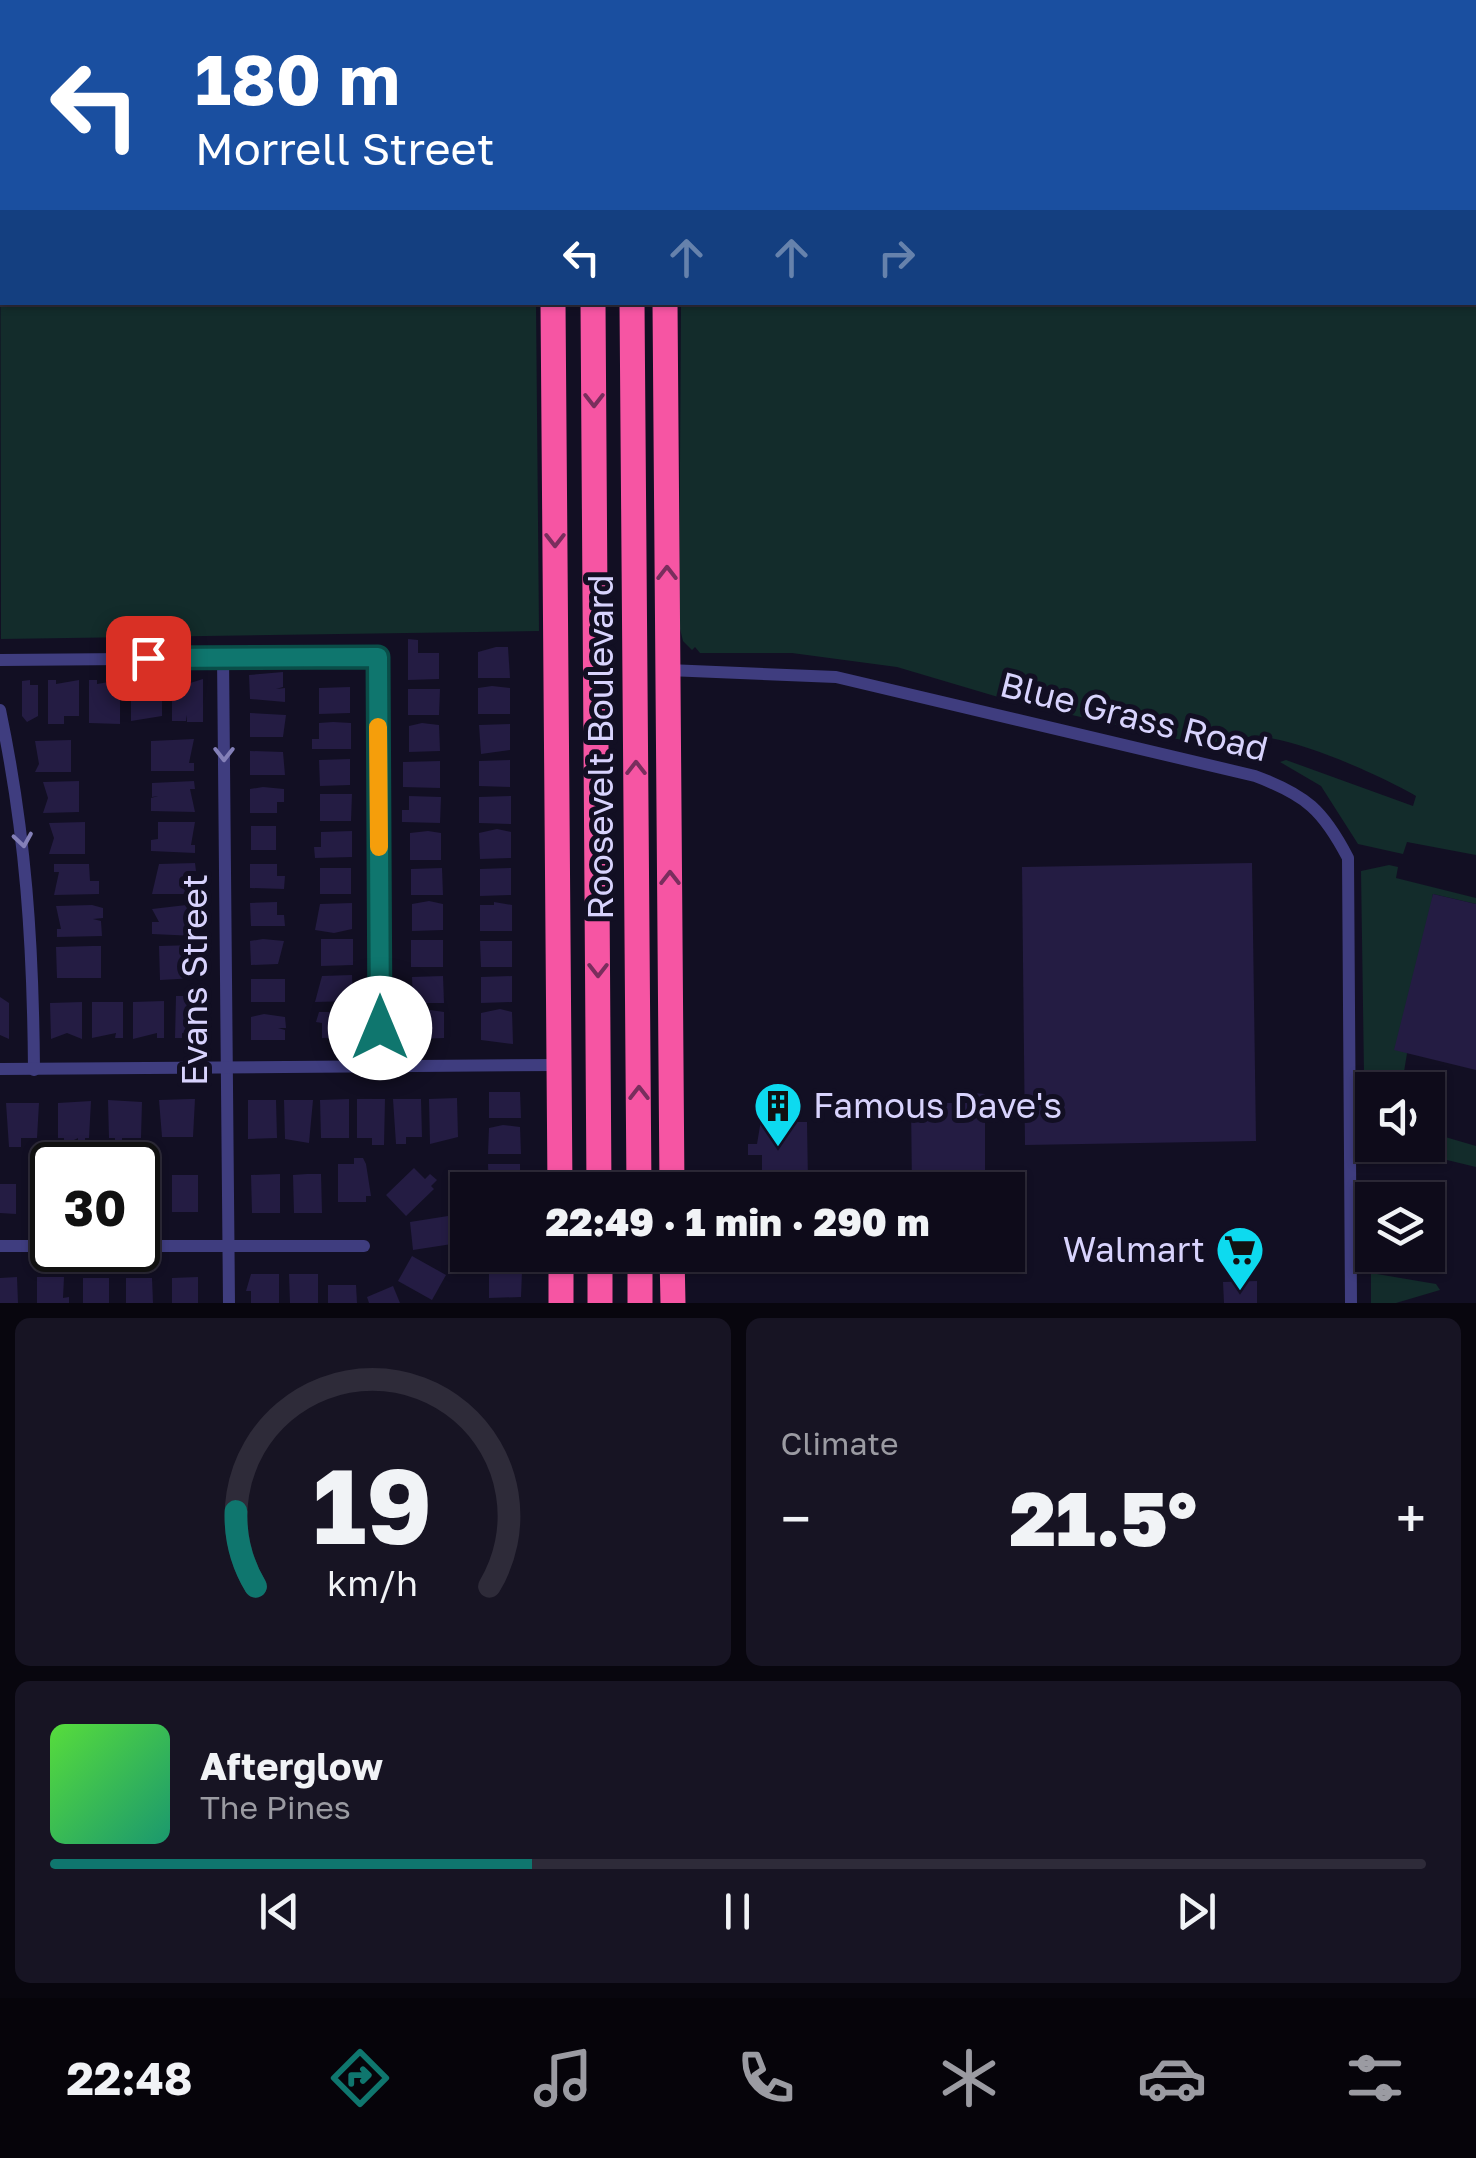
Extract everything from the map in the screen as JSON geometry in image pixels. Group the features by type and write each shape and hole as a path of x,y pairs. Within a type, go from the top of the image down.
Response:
{"highway":[{"name":"Roosevelt Boulevard","path":"553,305 560,1172"},
{"name":"Roosevelt Boulevard","path":"593,305 600,1172"},
{"name":"Roosevelt Boulevard","path":"632,305 640,1172"},
{"name":"Roosevelt Boulevard","path":"665,305 670,1172"},
{"path":"560,1272 561,1303"},
{"path":"600,1272 600,1303"},
{"path":"640,1272 640,1302"},
{"path":"640,1302 646,1272"},
{"path":"672,1272 673,1303"}],"street":[{"name":"Evans Street","path":"223,656 229,1303"},
{"path":"0,660 378,657 380,1065"},
{"name":"Blue Grass Road","path":"668,670 774,672 872,684 1255,776 1295,791 1328,820 1348,858 1352,1303"},
{"path":"0,710 26,852 33,925 34,1070"},
{"path":"0,1069 559,1065"},
{"path":"0,1246 30,1246"},
{"path":"160,1246 364,1246"}],"green space":[{"path":"0,305 536,305 539,631 1,639"},
{"path":"681,305 1476,305 1476,855 1407,842 1403,854 1358,844 1321,786 1280,762 1286,760 1413,806 1416,796 1359,768 1287,742 1251,737 1221,749 1015,702 897,667 792,653 700,653 683,641 679,625"},
{"path":"1398,867 1396,878 1476,898 1476,904 1433,894 1404,1072 1364,1072 1361,871"},
{"path":"1445,1137 1476,1146 1476,1167 1445,1160"},
{"path":"1371,1273 1436,1284 1440,1290 1396,1303 1371,1303"}],"building":[{"path":"408,639 418,640 418,653 439,653 439,679 408,680"},
{"path":"508,647 510,678 478,678 478,652"},
{"path":"283,672 283,687 276,689 285,688 285,702 250,699 249,675"},
{"path":"131,679 138,679 138,684 162,679 162,716 131,721"},
{"path":"172,679 187,684 203,679 203,722 187,722 187,715 186,721 172,721"},
{"path":"30,680 30,685 38,685 38,716 27,722 22,716 22,681"},
{"path":"48,680 56,680 56,684 79,680 79,716 64,716 64,724 48,724"},
{"path":"89,680 97,680 97,684 120,680 120,724 89,723"},
{"path":"350,687 350,713 319,714 319,688"},
{"path":"478,688 510,688 510,714 478,714"},
{"path":"408,689 440,689 439,715 408,715"},
{"path":"250,713 286,715 283,737 250,737"},
{"path":"319,723 351,723 351,749 312,749 312,739 319,739"},
{"path":"510,724 510,750 481,754 479,725"},
{"path":"439,725 440,751 409,752 409,726"},
{"path":"194,739 189,763 194,763 194,771 151,771 151,741"},
{"path":"71,740 71,772 35,772 39,764 35,741"},
{"path":"250,751 283,752 285,775 250,775"},
{"path":"350,759 350,785 320,786 319,760"},
{"path":"510,760 510,787 479,786 479,761"},
{"path":"440,761 440,788 403,787 403,762"},
{"path":"79,781 79,812 43,813 48,798 43,782"},
{"path":"194,781 195,789 190,789 195,812 151,811 151,798 158,796 152,797 152,783"},
{"path":"250,789 284,789 284,802 277,802 277,813 250,813"},
{"path":"320,794 352,794 351,821 320,821"},
{"path":"409,796 441,797 440,823 402,822 402,810 409,810"},
{"path":"511,796 511,824 479,823 479,797"},
{"path":"85,822 85,854 49,854 54,838 49,823"},
{"path":"158,822 195,822 191,845 195,845 195,853 151,851 151,840 158,839"},
{"path":"251,826 276,826 276,850 251,850"},
{"path":"497,829 511,832 511,858 480,859 479,833"},
{"path":"352,831 352,857 315,858 314,847 321,847 321,832"},
{"path":"410,833 441,833 441,860 410,860"},
{"path":"195,863 196,871 190,871 195,894 152,894 159,864"},
{"path":"1252,863 1256,1141 1025,1145 1022,867"},
{"path":"54,864 89,864 90,881 99,881 99,894 54,895 59,872 54,872"},
{"path":"250,864 277,864 277,876 285,876 284,889 250,888"},
{"path":"320,868 351,868 351,894 320,894"},
{"path":"442,868 443,895 411,895 411,869"},
{"path":"511,868 511,895 480,896 480,869"},
{"path":"1433,894 1476,904 1476,1070 1394,1050"},
{"path":"277,902 277,915 284,915 285,926 251,926 250,903"},
{"path":"352,903 352,929 334,933 315,930 320,904"},
{"path":"195,904 191,928 196,928 196,936 152,934 152,922 159,922 152,909"},
{"path":"412,904 443,904 443,930 412,931"},
{"path":"480,905 512,905 512,931 480,931"},
{"path":"56,906 103,908 103,918 93,919 101,921 102,936 57,937 57,929 61,929"},
{"path":"321,939 353,939 353,965 321,966"},
{"path":"411,940 443,940 443,967 411,967"},
{"path":"250,941 284,941 278,964 251,965"},
{"path":"480,941 512,941 512,967 481,967"},
{"path":"196,945 191,961 196,978 160,980 159,946"},
{"path":"101,946 101,978 57,978 56,947"},
{"path":"352,975 353,1001 315,1002 322,976"},
{"path":"443,976 444,1003 413,1003 412,977"},
{"path":"512,976 512,1002 481,1003 481,977"},
{"path":"251,979 285,979 285,1002 251,1002"},
{"path":"176,996 188,996 190,1002 191,996 204,996 206,1038 182,1033 182,1038 175,1038"},
{"path":"0,997 9,1003 9,1039 0,1035"},
{"path":"164,1001 164,1038 157,1038 157,1033 133,1039 133,1002"},
{"path":"82,1002 82,1039 67,1033 51,1039 50,1003"},
{"path":"92,1002 123,1002 123,1038 115,1038 116,1033 92,1038"},
{"path":"500,1009 512,1012 513,1044 481,1040 481,1013"},
{"path":"319,1012 353,1012 353,1037 322,1038 322,1023 316,1022"},
{"path":"444,1012 444,1038 413,1039 412,1013"},
{"path":"251,1017 285,1017 286,1028 278,1028 285,1030 285,1040 251,1040"},
{"path":"489,1092 520,1092 521,1118 489,1118"},
{"path":"973,1093 985,1094 985,1172 912,1172 911,1103 972,1103"},
{"path":"457,1098 458,1137 430,1144 429,1099"},
{"path":"195,1099 193,1137 162,1137 159,1100"},
{"path":"349,1099 349,1138 321,1138 320,1100"},
{"path":"357,1099 385,1099 384,1145 372,1145 372,1138 357,1138"},
{"path":"393,1099 421,1099 422,1137 406,1137 406,1144 396,1144"},
{"path":"108,1100 142,1102 141,1138 115,1142 115,1138 109,1138"},
{"path":"248,1100 276,1100 277,1138 248,1139"},
{"path":"284,1100 313,1100 309,1143 285,1139"},
{"path":"91,1101 89,1138 85,1142 78,1142 78,1138 64,1142 64,1138 58,1138 58,1103"},
{"path":"6,1103 39,1103 37,1138 21,1138 21,1147 9,1147"},
{"name":"Famous Dave's","path":"762,1114 791,1114 791,1122 807,1122 808,1172 762,1172 762,1155 748,1155 748,1144 757,1144"},
{"path":"520,1127 521,1154 488,1154 489,1128"},
{"path":"354,1158 363,1158 366,1164 371,1196 366,1196 366,1202 338,1202 338,1164 354,1164"},
{"path":"488,1164 520,1164 520,1172 488,1172"},
{"path":"414,1168 425,1179 430,1174 437,1180 431,1186 434,1189 406,1216 386,1195"},
{"path":"280,1174 280,1213 252,1213 251,1175"},
{"path":"321,1174 322,1213 294,1213 293,1175"},
{"path":"172,1175 198,1175 198,1212 172,1212"},
{"path":"0,1184 16,1184 16,1214 0,1213"},
{"path":"448,1216 450,1244 413,1250 410,1222"},
{"path":"412,1256 446,1275 432,1300 398,1281"},
{"path":"489,1272 522,1272 521,1297 489,1298"},
{"path":"251,1274 279,1274 279,1303 251,1303 251,1291 246,1291"},
{"path":"289,1274 318,1274 318,1303 290,1303"},
{"path":"17,1277 18,1303 0,1303 0,1278"},
{"path":"37,1277 64,1277 63,1298 69,1297 69,1303 37,1303"},
{"path":"198,1277 198,1303 172,1303 172,1278"},
{"path":"83,1278 109,1278 109,1303 83,1303"},
{"path":"126,1278 152,1278 153,1303 126,1303"},
{"name":"Walmart","path":"1257,1281 1257,1303 1224,1303 1223,1282"},
{"path":"328,1285 356,1285 357,1303 328,1303"},
{"path":"393,1286 400,1303 369,1303 367,1297"}],"slow traffic":[{"path":"378,727 379,847"}],"place":[{"name":"Famous Dave's","path":"778,1148"},
{"name":"Walmart","path":"1240,1292"}],"route":[{"path":"148,658 378,657 380,1028"}]}
